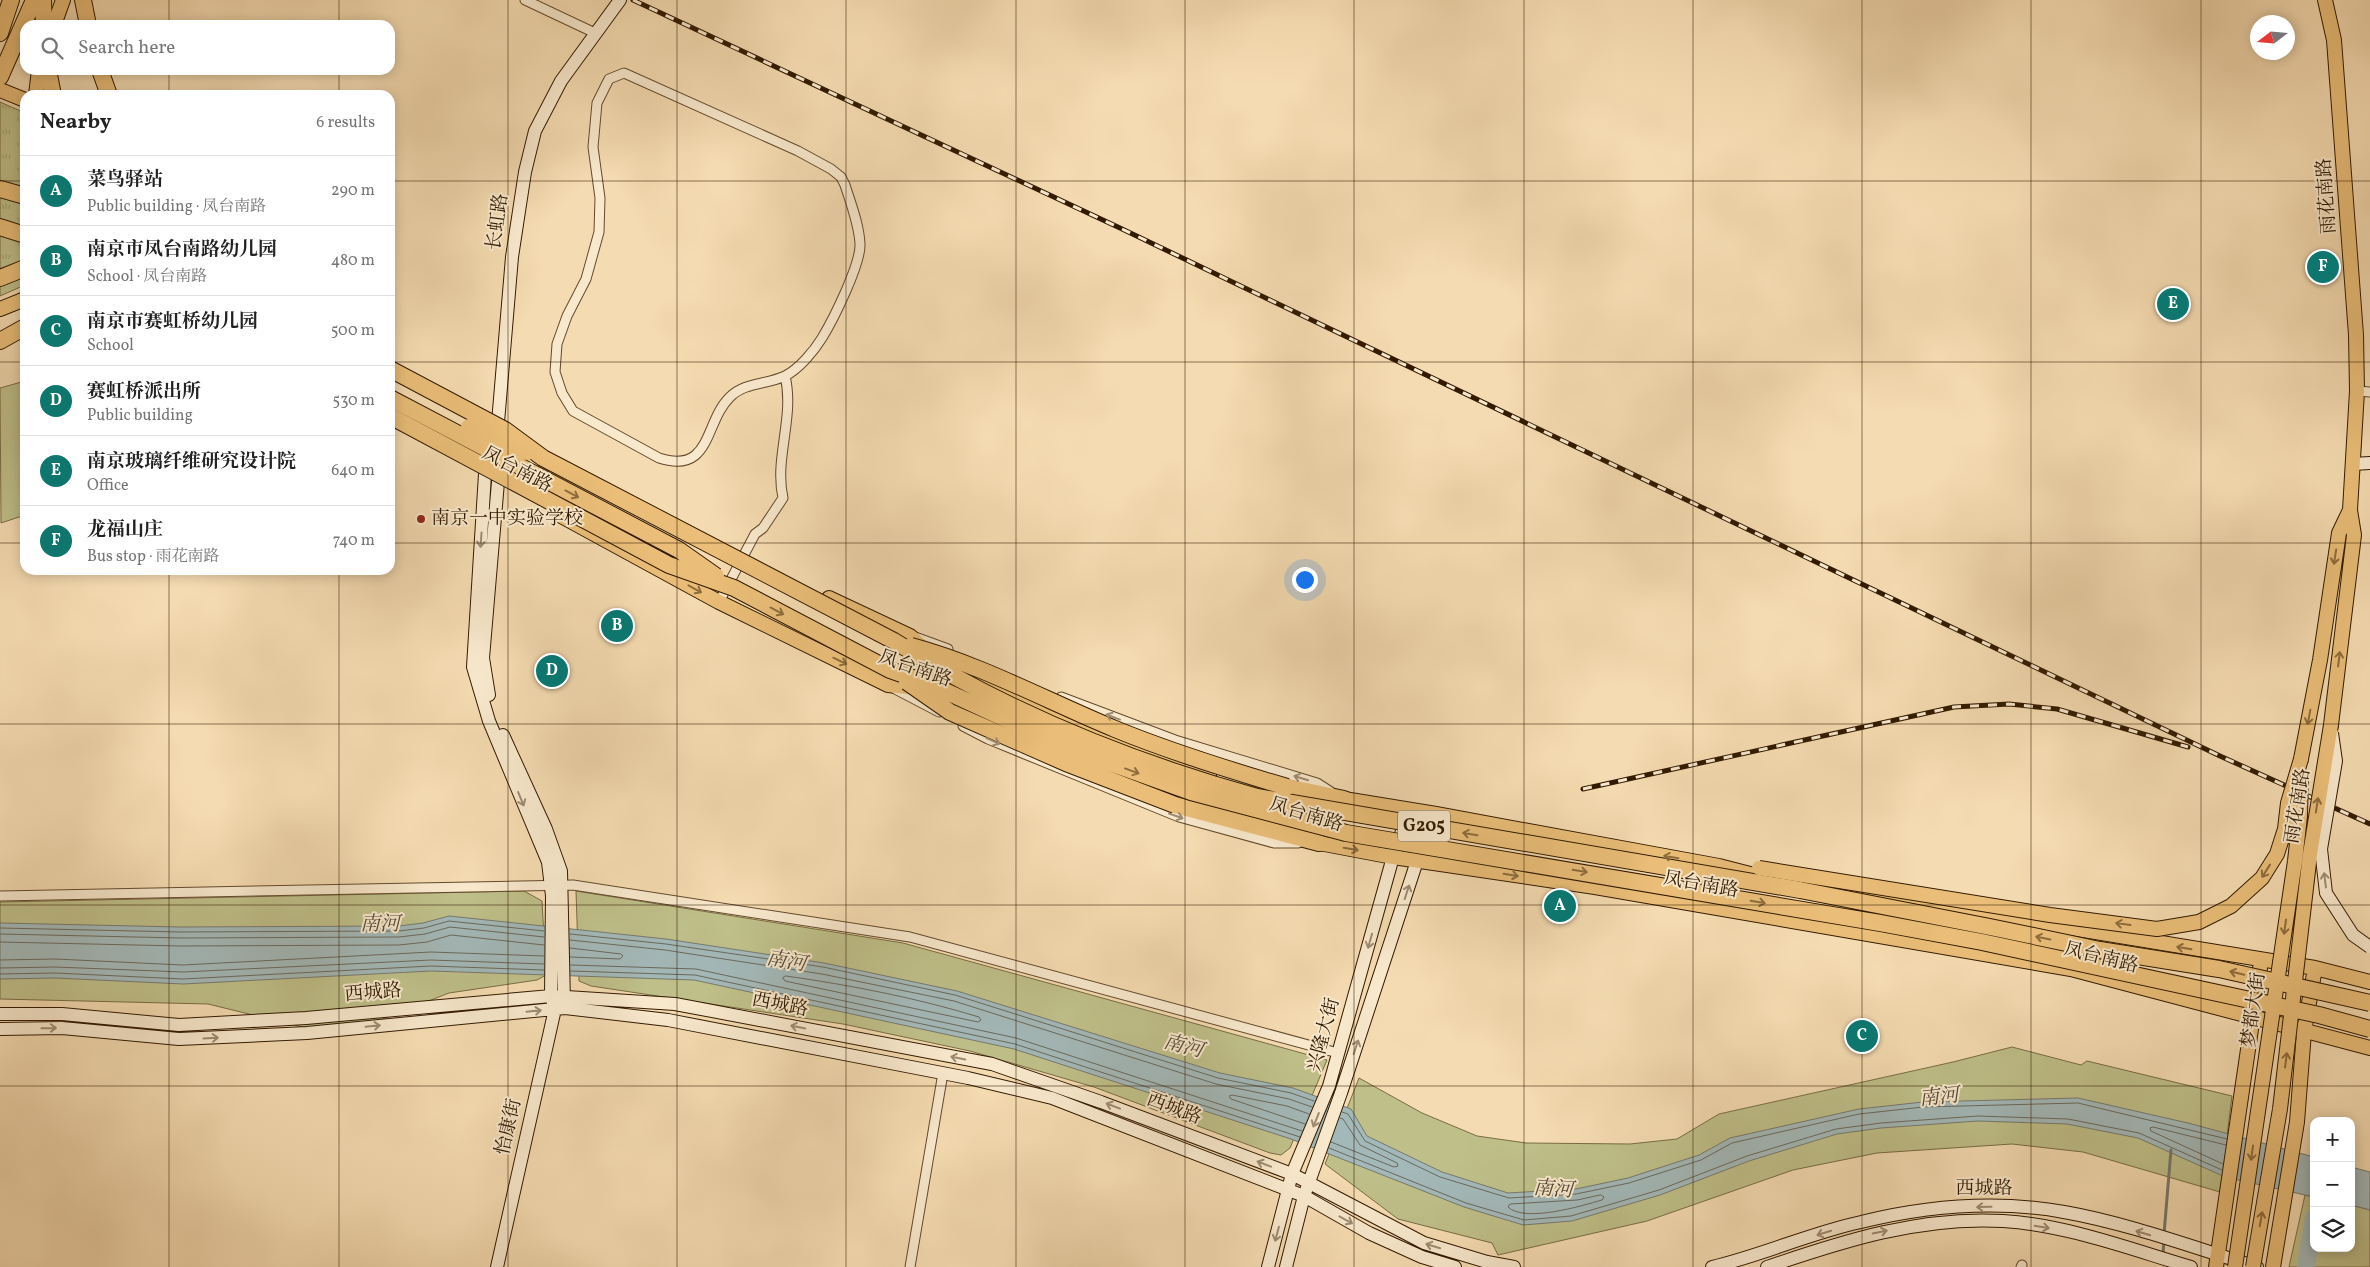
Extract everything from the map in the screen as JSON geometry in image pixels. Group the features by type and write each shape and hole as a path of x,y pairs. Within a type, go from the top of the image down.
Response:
{"highway":[{"path":"0,33 11,0"},
{"path":"25,20 34,0"},
{"path":"43,0 44,20"},
{"path":"83,0 87,20"},
{"path":"0,77 20,31"},
{"path":"0,66 15,42"},
{"path":"49,75 52,90"},
{"path":"102,75 107,90"},
{"path":"0,190 20,195"},
{"path":"0,228 20,234"},
{"path":"0,278 20,270"},
{"path":"0,341 20,330"},
{"path":"395,372 505,430 543,458"},
{"path":"395,389 503,444 543,458"},
{"path":"395,401 679,550 734,588"},
{"name":"凤台南路","path":"395,419 669,565 734,588 889,678 930,684 1066,747 1191,792 1346,833 1704,892 1982,942 2300,1011 2370,1029"},
{"name":"凤台南路","path":"543,458 894,641 938,669 1066,730 1195,780 1257,796 1818,894 2100,950 2219,969 2370,1003"},
{"path":"894,641 942,654 1060,706 1158,745 1287,787 1344,799"},
{"path":"889,678 950,712 1066,763 1175,805 1319,843"}],"main road":[{"path":"56,20 63,0"},
{"name":"长虹路","path":"556,885 489,722 473,668 485,474 498,430 512,257 524,172 535,131 546,105 560,81 620,0"},
{"name":"雨花南路","path":"2253,1267 2280,1109 2310,854 2331,725 2354,535 2350,510 2352,464 2363,391 2356,335 2334,40 2325,0"},
{"path":"37,90 38,75"},
{"path":"0,90 10,92 20,97"},
{"path":"0,309 20,301"},
{"name":"凤台南路","path":"395,372 498,430 742,556 910,636 937,661 1073,723 1142,750 1206,771 1320,801 1344,799 1436,814 1719,866 1759,876 2315,968 2370,982"},
{"name":"凤台南路","path":"395,427 719,602 889,678 923,689 1115,778 1199,806 1296,831 1319,843 1393,857 1595,887 2070,969 2370,1048"},
{"path":"2352,464 2370,464"},
{"path":"498,482 483,658 486,685 495,717 546,829 561,871 556,885"},
{"name":"雨花南路","path":"2301,759 2320,660 2339,533 2350,510"},
{"path":"2331,725 2336,761 2321,850 2326,893 2352,934 2370,947"},
{"name":"凤台南路","path":"1719,866 1759,868 2050,915 2157,929 2198,922 2231,906 2262,878 2277,854 2285,829 2288,803 2301,759"},
{"name":"梦都大街","path":"2235,1267 2295,861 2300,816 2301,759"},
{"name":"兴隆大街","path":"1268,1267 1292,1174 1330,1086 1393,857 1410,811"},
{"name":"兴隆大街","path":"1286,1267 1304,1196 1341,1093 1417,860 1436,814"},
{"name":"怡康街","path":"497,1267 558,996 556,885"},
{"path":"2217,1261 2261,960"},
{"path":"2273,1267 2297,1122 2304,1032 2315,968"},
{"name":"西城路","path":"0,1014 62,1014 180,1025 306,1018 558,996 675,1004 992,1064 1101,1102 1292,1174 1376,1220 1424,1243 1487,1262 1514,1267"},
{"name":"西城路","path":"0,1029 62,1028 179,1040 307,1033 558,996 677,1022 943,1073 1052,1098 1304,1196 1369,1233 1422,1257 1455,1267"},
{"name":"西城路","path":"1712,1267 1860,1222 1908,1213 1957,1207 2004,1206 2062,1212 2096,1219 2170,1241 2217,1261 2257,1267"},
{"path":"1369,1233 1366,1224 1369,1221 1376,1220"},
{"name":"西城路","path":"1772,1266 1864,1236 1910,1226 2002,1221 2060,1230 2190,1267"},
{"path":"2167,1260 2179,1254 2177,1248 2170,1241"}],"street":[{"path":"525,0 595,33"},
{"path":"624,73 798,151 831,169 840,177 845,185 860,245 858,258 845,292 822,339 807,357 785,376 739,389 722,407 706,444 695,456 682,461 659,458 573,411 562,393 555,372 557,344 567,316 586,278 599,232 600,198 593,147 597,103 609,78 624,73"},
{"path":"719,602 755,534 763,528 783,498 780,487 789,401 785,376"},
{"path":"910,636 965,656 1055,695 1175,740 1317,783 1344,799"},
{"path":"0,896 573,885 910,937 1338,1053"},
{"path":"910,1267 943,1073"},
{"path":"1770,1250 1772,1266"}],"green space":[{"path":"0,102 20,111 20,287 0,296"},
{"path":"20,382 20,517 1,523 0,388"},
{"path":"524,891 542,901 546,975 537,980 449,993 339,1036 208,1004 0,999 0,902"},
{"path":"576,891 903,943 1327,1060 1290,1148 1281,1155 1270,1153 1094,1087 970,1051 843,1024 591,986 579,981"},
{"path":"2012,1047 2081,1065 2087,1061 2232,1096 2220,1192 2083,1152 2012,1144 1877,1153 1793,1170 1647,1221 1498,1255 1492,1243 1398,1219 1325,1164 1359,1078 1422,1113 1477,1136 1526,1143 1630,1144 1677,1139 1719,1114"},
{"path":"2305,1195 2310,1196 2310,1252 2355,1252 2355,1206 2370,1210 2370,1267 2289,1267"}],"water":[{"name":"南河","path":"449,916 666,939 824,963 957,991 1220,1073 1293,1088 1351,1109 1367,1136 1442,1172 1508,1193 1576,1189 1628,1178 1699,1155 1730,1138 1859,1109 1923,1102 2078,1098 2188,1123 2310,1156 2310,1196 2225,1177 2138,1138 2067,1124 1978,1121 1881,1128 1837,1134 1749,1161 1660,1195 1572,1221 1523,1225 1464,1207 1291,1139 1014,1049 694,980 431,971 183,984 55,978 0,979 0,923 181,927 399,926 423,923"},
{"path":"2355,1168 2370,1172 2370,1210 2355,1206"}],"waterway":[{"path":"2164,1234 2171,1150"},
{"path":"2163,1254 2164,1240"},
{"path":"2306,1267 2310,1242"}],"railway":[{"path":"633,0 1120,228 2220,756 2370,824"},
{"path":"1583,789 1954,707 2009,704 2057,709 2188,747"}],"place":[{"name":"龙福山庄","path":"2323,267"},
{"name":"南京玻璃纤维研究设计院","path":"2173,304"},
{"name":"南京一中实验学校","path":"421,519"},
{"name":"南京市凤台南路幼儿园","path":"617,626"},
{"name":"赛虹桥派出所","path":"552,671"},
{"name":"菜鸟驿站","path":"1560,906"},
{"name":"南京市赛虹桥幼儿园","path":"1862,1036"}]}
